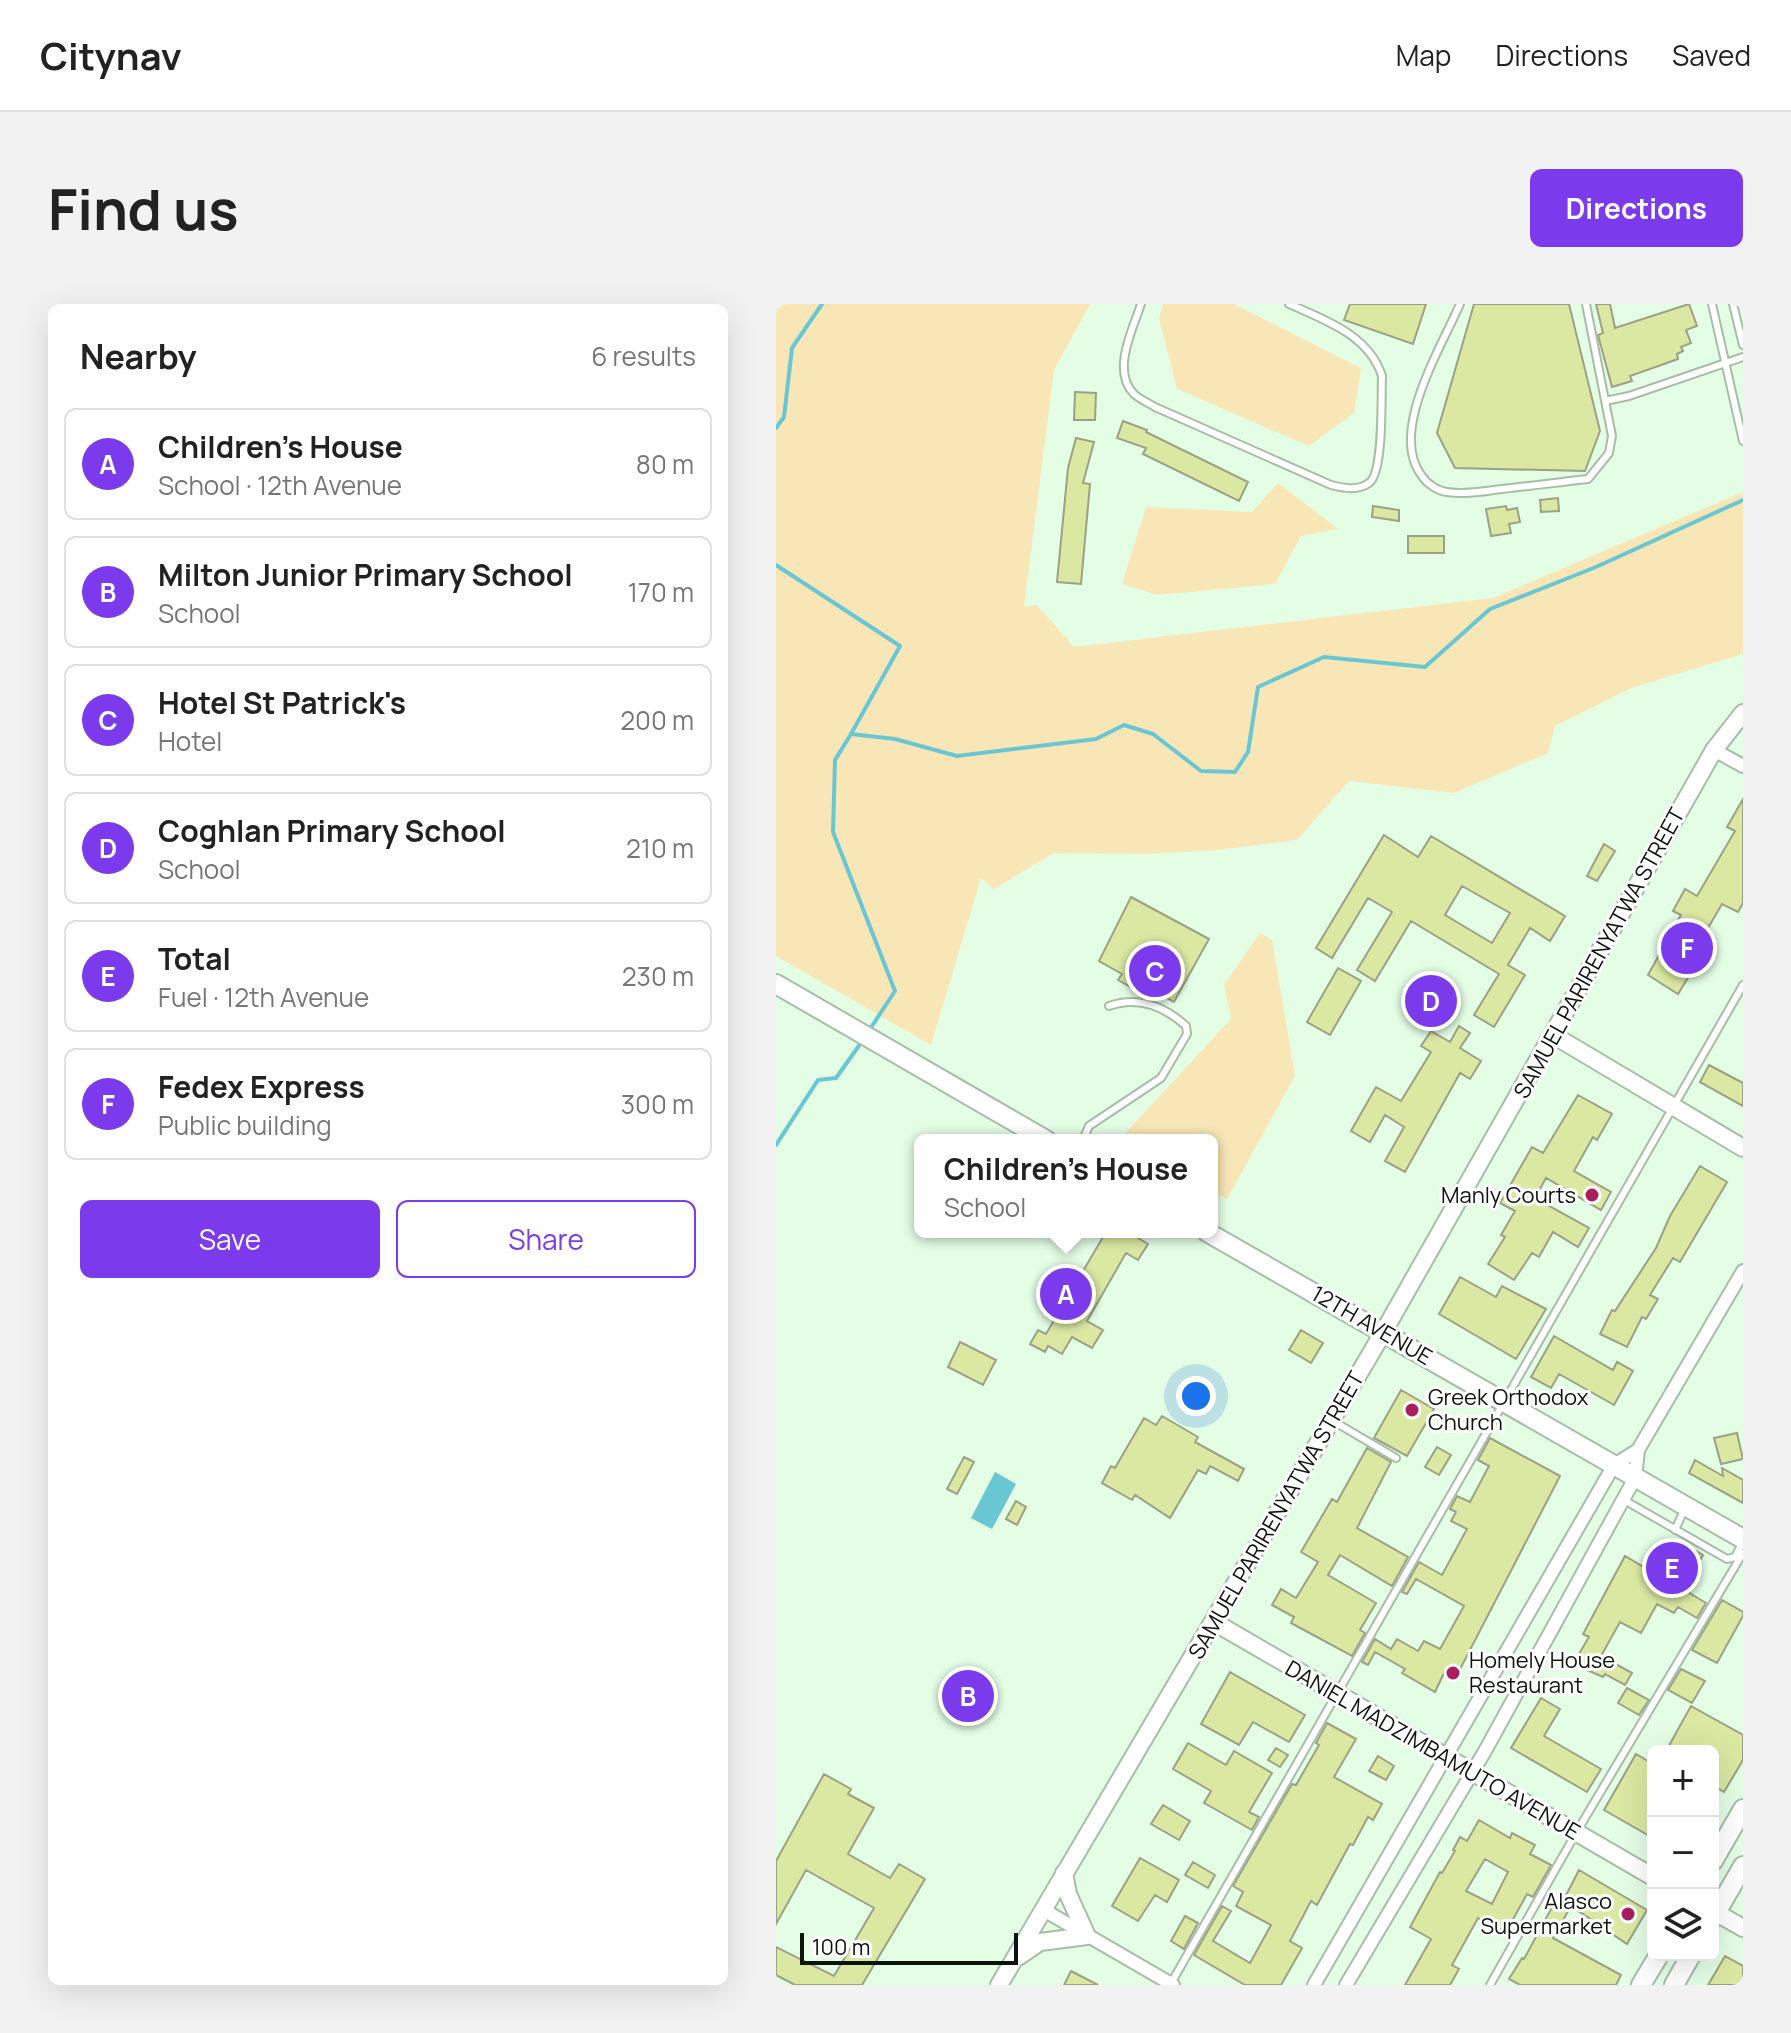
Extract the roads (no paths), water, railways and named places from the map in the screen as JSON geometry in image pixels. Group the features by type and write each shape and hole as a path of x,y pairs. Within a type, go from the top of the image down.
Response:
{"main road":[{"path":"776,984 1036,1134"},
{"name":"12TH AVENUE","path":"1218,1238 1384,1331 1743,1541"},
{"path":"1719,1851 1743,1809"},
{"path":"1719,1906 1743,1866"},
{"path":"1641,1985 1655,1961"},
{"path":"1674,1985 1688,1961"}],"street":[{"name":"SAMUEL PARIRENYATWA STREET","path":"999,1985 1384,1331 1714,750 1743,713"},
{"path":"1714,750 1743,766"},
{"path":"1553,1035 1743,1148"},
{"path":"1346,1985 1472,1773 1635,1478 1638,1450 1743,1271"},
{"path":"1314,1985 1614,1465 1638,1450"},
{"name":"DANIEL MADZIMBAMUTO AVENUE","path":"1214,1622 1647,1874"},
{"path":"1064,1873 1068,1894 1087,1936"},
{"path":"1042,1909 1171,1985"},
{"path":"1719,1916 1743,1928"},
{"path":"1013,1960 1040,1942 1087,1936"}],"lane":[{"path":"1141,304 1123,365 1126,381 1134,394 1155,407 1331,485 1347,489 1371,482 1376,475 1378,460 1382,376 1378,363 1368,349 1339,327 1289,304"},
{"path":"1460,304 1412,419 1410,437 1412,464 1426,483 1444,492 1465,493 1588,479 1609,453 1612,436 1586,304"},
{"path":"1712,304 1743,441"},
{"path":"1733,304 1743,345"},
{"path":"1605,401 1629,396 1743,357"},
{"path":"1171,1985 1743,985"},
{"path":"1086,1134 1089,1126 1161,1078 1187,1034 1186,1026 1180,1020 1141,1001 1124,1001 1109,1006"},
{"path":"1332,1420 1396,1458"},
{"path":"1622,1500 1727,1559 1735,1557 1743,1541"},
{"path":"1675,1530 1686,1506"},
{"path":"1490,1985 1576,1833 1743,1553"}],"water":[{"path":"995,1472 1016,1484 992,1529 971,1518"}],"waterway":[{"path":"776,428 784,417 792,348 822,304"},
{"path":"868,1032 895,991 833,832 835,760 851,734 895,739 957,756 1096,739 1124,725 1153,734 1201,771 1235,772 1248,752 1258,687 1324,657 1425,667 1490,609 1596,567 1743,500"},
{"path":"776,565 900,646 851,734"},
{"path":"776,1145 818,1080 836,1078 863,1040"}],"place":[{"name":"Fedex Express","path":"1687,948"},
{"name":"Hotel St Patrick's","path":"1155,971"},
{"name":"Coghlan Primary School","path":"1431,1001"},
{"name":"Manly Courts","path":"1592,1195"},
{"name":"Children's House","path":"1066,1294"},
{"name":"Greek Orthodox Church","path":"1412,1410"},
{"name":"Total","path":"1672,1568"},
{"name":"Homely House Restaurant","path":"1453,1673"},
{"name":"Milton Junior Primary School","path":"968,1696"},
{"name":"Alasco Supermarket","path":"1628,1914"}]}
